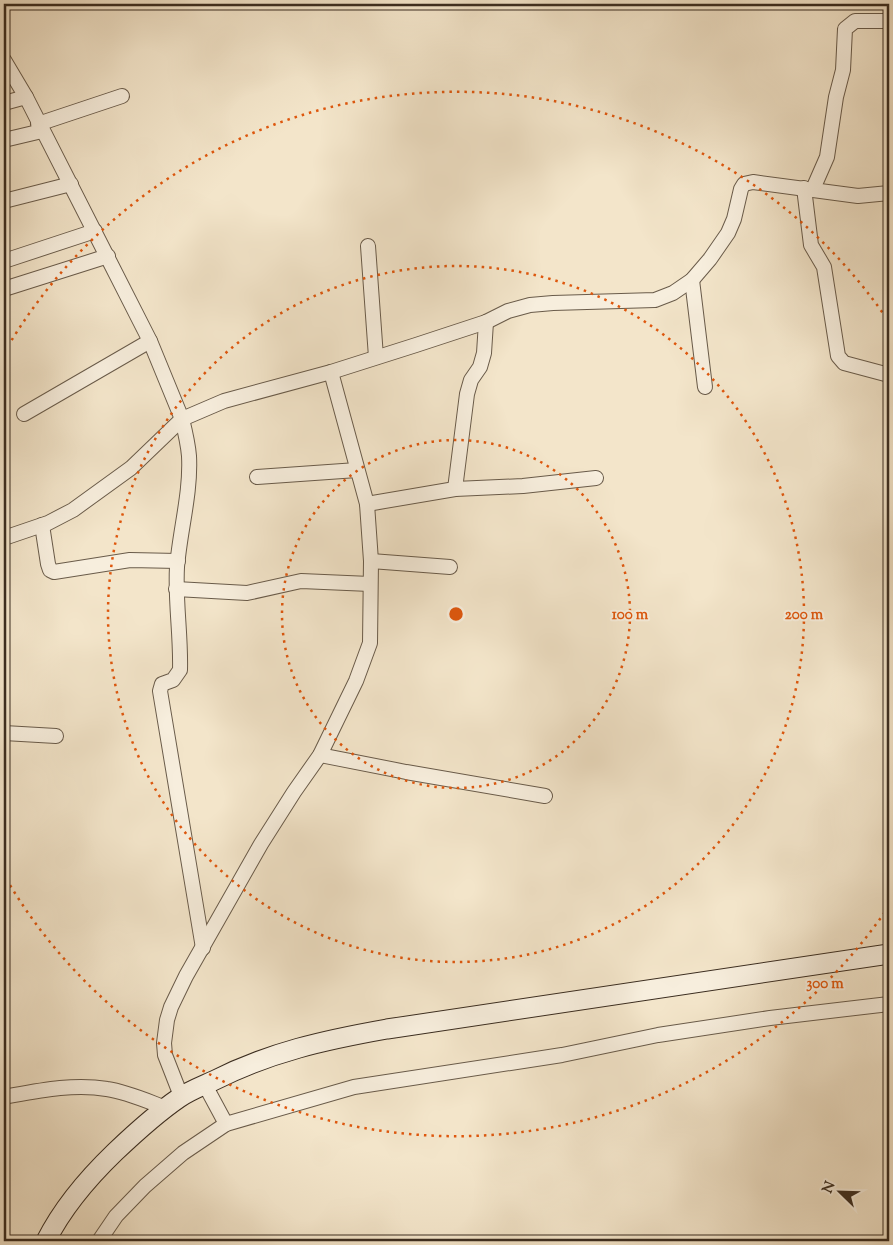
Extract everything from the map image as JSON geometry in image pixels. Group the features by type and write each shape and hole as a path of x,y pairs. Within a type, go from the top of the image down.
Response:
{"street":[{"path":"889,21 855,21 845,28 843,70 836,97 828,157 808,189 811,245 824,267 838,356 844,363 889,375"},
{"path":"4,60 26,98 108,256 150,341 182,419 189,455 189,476 176,588 180,670 173,680 162,684 160,691 203,948"},
{"path":"4,140 122,96"},
{"path":"4,103 26,98"},
{"path":"4,538 42,525 73,510 131,468 182,419 224,401 331,372 486,322 508,311 530,305 655,300 672,293 692,280 710,259 728,233 744,184 753,182 858,196 889,193"},
{"path":"4,201 71,184"},
{"path":"4,261 95,231"},
{"path":"368,246 376,357"},
{"path":"4,289 108,256"},
{"path":"692,280 705,387"},
{"path":"455,489 467,394 471,380 480,367 484,353 486,322"},
{"path":"24,414 150,341"},
{"path":"181,1096 165,1055 165,1031 170,1007 261,844 320,755 366,657 371,630 371,561 366,504 331,372"},
{"path":"258,477 357,470"},
{"path":"366,504 455,489 523,486 596,478"},
{"path":"42,525 48,564 50,570 54,572 130,560 178,561"},
{"path":"371,561 450,567"},
{"path":"176,588 247,592 301,581 370,584"},
{"path":"4,732 56,736"},
{"path":"320,755 545,796"},
{"path":"46,1241 51,1230 80,1188 121,1146 166,1108 181,1096 209,1092 261,1060 328,1040 452,1019 889,954"},
{"path":"99,1241 116,1216 145,1186 223,1119 354,1087 562,1055 658,1035 761,1019 889,1004"},
{"path":"4,1097 62,1088 88,1087 122,1092 166,1108"},
{"path":"209,1092 223,1119"}]}
